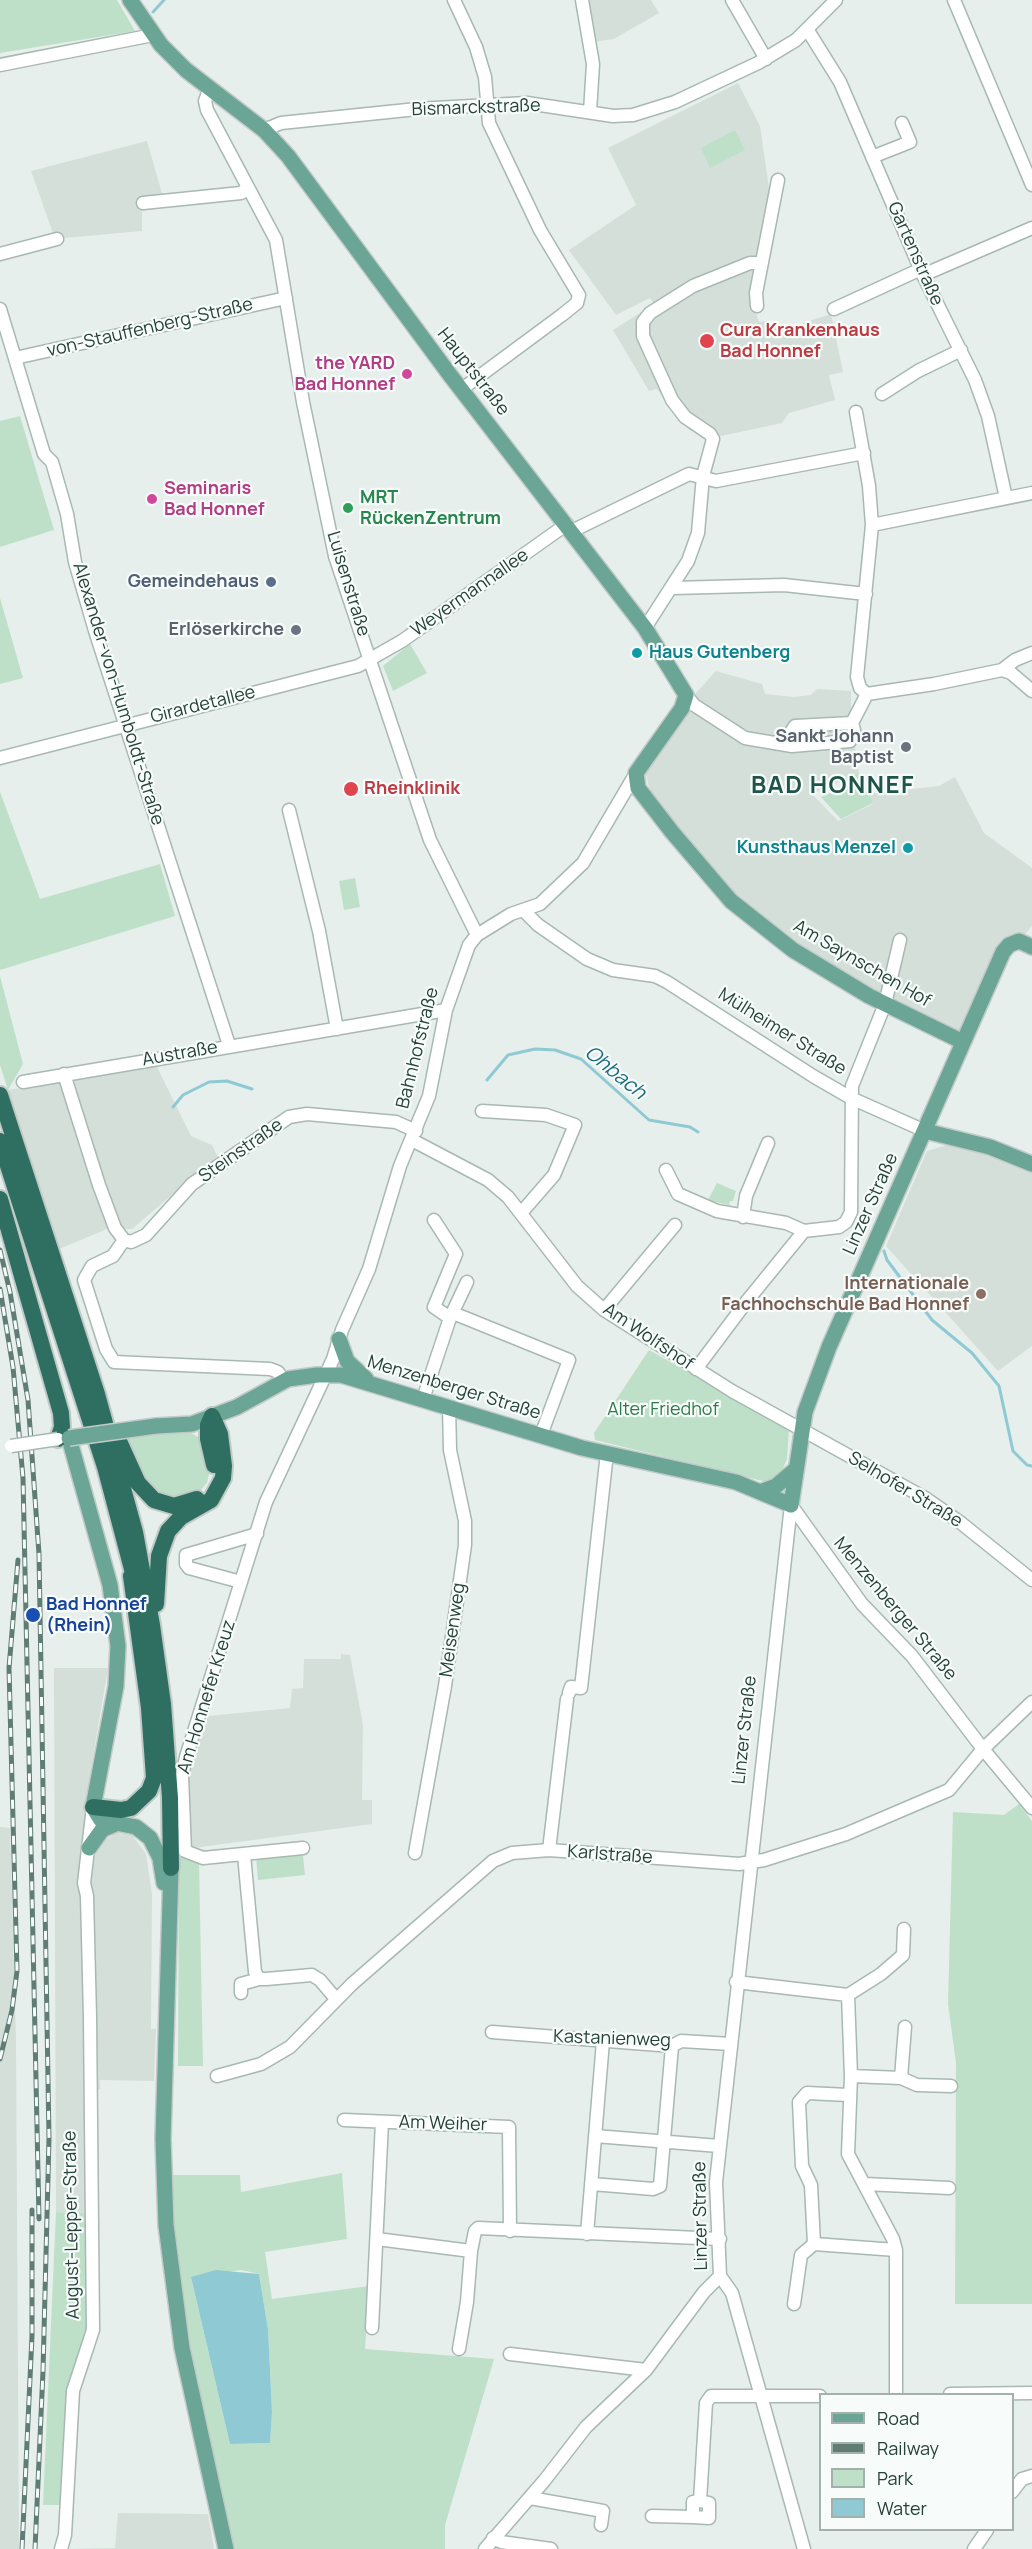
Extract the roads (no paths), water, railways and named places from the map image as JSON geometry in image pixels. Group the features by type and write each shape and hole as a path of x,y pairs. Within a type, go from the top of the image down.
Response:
{"highway":[{"path":"0,1095 97,1394 137,1543 156,1653 170,1798 171,1868"},
{"path":"0,1141 105,1467 137,1589 147,1648 171,1868"},
{"path":"0,1199 62,1416 63,1439"},
{"path":"97,1394 138,1483 148,1496 161,1504 174,1506 189,1504 209,1487 214,1467 208,1439 208,1425 212,1416"},
{"path":"156,1653 156,1583 164,1538 176,1521 211,1500 223,1478 224,1466 220,1434 212,1416"},
{"path":"192,1424 208,1439"},
{"path":"93,1807 121,1810 131,1808 149,1791 154,1778 149,1708 130,1563"}],"main road":[{"name":"Hauptstraße","path":"130,0 153,35 186,70 209,90 264,130 288,156 645,628 686,695"},
{"name":"Bahnhofstraße","path":"634,784 682,708 686,695"},
{"name":"Am Saynschen Hof","path":"634,784 731,901 793,950 885,1004 963,1042"},
{"name":"Linzer Straße","path":"791,1505 801,1430 811,1394 829,1347 1003,952 1009,945 1019,941 1031,944"},
{"name":"Mülheimer Straße","path":"925,1131 990,1147 1032,1164"},
{"path":"339,1339 349,1364 371,1383"},
{"name":"Menzenberger Straße","path":"156,1426 192,1424 245,1403 284,1381 326,1374 341,1375 607,1453 736,1482 791,1505"},
{"name":"Menzenberger Straße","path":"63,1439 212,1416"},
{"name":"August-Lepper-Straße","path":"63,1439 105,1564 116,1615 117,1664 93,1807"},
{"path":"760,1492 776,1486 796,1469"},
{"path":"93,1807 101,1820 121,1823 141,1830 155,1844 160,1858 169,1918"},
{"path":"89,1848 102,1830 121,1823"},
{"path":"171,1868 163,2139 170,2266 189,2388 226,2549"}],"street":[{"path":"454,0 476,47 489,105 489,123 540,230 579,295 577,303 462,389"},
{"path":"582,0 593,64 590,112"},
{"path":"732,0 765,59"},
{"name":"Bismarckstraße","path":"264,130 281,123 417,108 526,103 613,116 654,110 765,59 796,40 836,0"},
{"path":"954,0 1032,185"},
{"name":"Gartenstraße","path":"807,29 840,82 922,272 961,350 988,416 1006,498"},
{"path":"0,65 153,35"},
{"name":"Luisenstraße","path":"209,90 206,101 207,110 276,240 303,402 335,556 430,840 477,935"},
{"path":"872,157 910,142 902,123"},
{"path":"757,306 756,293 761,263 778,180"},
{"path":"143,203 241,192 248,188"},
{"path":"834,309 1032,228"},
{"path":"0,254 57,239"},
{"path":"645,628 673,588 688,561 698,533 703,476 712,439 710,434 688,420 672,400 643,336 643,322 650,313 693,286 750,263 761,263"},
{"name":"von-Stauffenberg-Straße","path":"15,358 286,298"},
{"name":"Alexander-von-Humboldt-Straße","path":"0,309 44,454 52,462 67,514 75,562 229,1045"},
{"path":"882,394 918,371 961,350"},
{"path":"856,412 864,453 872,525 857,677 860,688 867,693 934,684 1002,670 1015,660 1032,653"},
{"name":"Weyermannallee","path":"371,659 569,528 686,475 703,476 716,481 864,453"},
{"path":"872,525 1032,493"},
{"path":"673,588 783,585 866,594"},
{"name":"Girardetallee","path":"0,758 126,723 358,666 371,659"},
{"path":"1002,670 1011,673 1032,691"},
{"path":"792,746 791,732 795,726 852,723 867,693"},
{"name":"Hauptstraße","path":"686,695 694,705 746,738 792,746 850,741 854,730 852,723"},
{"name":"Bahnhofstraße","path":"326,1374 369,1269 400,1166 429,1096 446,1010 463,960 477,935 511,914 540,904 583,863 613,808 634,784"},
{"path":"289,810 318,931 337,1029"},
{"name":"Mülheimer Straße","path":"524,910 538,925 587,959 614,970 655,976 667,982 851,1098 925,1131"},
{"path":"666,1170 678,1194 717,1211 786,1223 804,1231 839,1227 846,1222 851,1212 852,1086 885,1004 900,940"},
{"name":"Austraße","path":"23,1082 229,1045 446,1010"},
{"path":"64,1074 99,1185 116,1228 124,1240 113,1256 92,1266 84,1280 106,1349 114,1362 270,1369 276,1371 284,1381"},
{"path":"482,1111 546,1115 575,1125 554,1175 521,1213"},
{"name":"Steinstraße","path":"124,1240 131,1242 146,1235 192,1184 289,1117 307,1114 396,1122 414,1136"},
{"name":"Am Wolfshof","path":"414,1136 488,1180 508,1197 577,1286 604,1310 696,1370 801,1430"},
{"path":"743,1217 746,1196 768,1143"},
{"path":"434,1220 456,1254 434,1307 569,1360 541,1435"},
{"path":"604,1310 675,1225"},
{"path":"696,1370 747,1301 804,1231"},
{"path":"423,1399 451,1315 467,1282"},
{"name":"Am Honnefer Kreuz","path":"244,1854 203,1858 184,1848 184,1765 268,1497 326,1374"},
{"name":"Meisenweg","path":"415,1853 445,1686 465,1545 465,1521 450,1450 449,1407"},
{"name":"Selhofer Straße","path":"801,1430 925,1498 961,1523 1032,1580"},
{"path":"0,1448 63,1439"},
{"path":"549,1851 568,1696 571,1687 581,1688 607,1453"},
{"name":"Menzenberger Straße","path":"791,1505 862,1604 912,1656 983,1749 1032,1808"},
{"name":"Linzer Straße","path":"791,1505 736,1982 716,2182 720,2276 732,2293 804,2549"},
{"path":"241,1582 189,1568 186,1564 186,1555 257,1534"},
{"name":"Karlstraße","path":"217,2076 261,2064 279,2055 336,1999 493,1861 512,1853 549,1851 739,1864 764,1860 846,1834 949,1790 983,1749 1032,1702"},
{"name":"August-Lepper-Straße","path":"61,2549 65,2535 73,2391 93,2330 87,1896 84,1883 93,1807"},
{"path":"259,1978 255,1972 244,1854 303,1848"},
{"path":"736,1982 848,1995 881,1974 903,1955 904,1929"},
{"path":"241,1993 241,1984 259,1978 312,1975 320,1980 336,1999"},
{"path":"848,1995 851,2076 848,2154 893,2239 896,2250 896,2393"},
{"path":"901,2078 905,2028"},
{"name":"Kastanienweg","path":"492,2032 672,2046 681,2041 731,2044"},
{"path":"587,2234 603,2041"},
{"path":"592,2184 653,2189 660,2186 672,2046"},
{"path":"851,2076 901,2078 917,2085 951,2086"},
{"path":"814,2244 811,2186 802,2166 799,2102 807,2093 849,2095"},
{"name":"Am Weiher","path":"344,2120 509,2127 510,2230"},
{"name":"Am Weiher","path":"372,2328 382,2122"},
{"path":"595,2136 719,2146"},
{"path":"865,2184 949,2188"},
{"path":"459,2349 467,2302 471,2252 475,2230 478,2228 720,2239"},
{"path":"377,2239 471,2252"},
{"path":"794,2304 801,2255 814,2244 896,2250"},
{"path":"485,2549 530,2498 586,2427 646,2370 704,2292 720,2276"},
{"path":"510,2354 646,2370"},
{"path":"1014,2393 1032,2393"},
{"path":"652,2516 693,2517 693,2502 700,2501 706,2403 711,2396 819,2397"},
{"path":"1014,2489 1022,2479 1032,2476"},
{"path":"530,2498 603,2511 601,2525"},
{"path":"974,2549 986,2531"},
{"path":"493,2538 528,2548 551,2549"}],"water":[{"path":"216,2270 259,2274 268,2329 272,2412 270,2443 230,2444 191,2277"}],"waterway":[{"path":"153,12 164,0"},
{"name":"Ohbach","path":"487,1080 508,1055 535,1049 555,1050 581,1059 649,1120 690,1127 698,1132"},
{"name":"Ohbach","path":"173,1107 183,1095 209,1082 227,1081 252,1089"},
{"name":"Ohbach","path":"884,1251 887,1260 932,1320 972,1353 999,1386 1013,1451 1027,1465 1032,1466"}],"railway":[{"path":"0,1250 10,1292 28,1400 39,1554 49,2138 43,2371 35,2549"},
{"path":"0,1289 13,1367 23,1478 39,2219"},
{"path":"0,2059 12,2010 17,1971 9,1668 18,1560"},
{"path":"22,2549 32,2336 32,2210"}],"place":[{"name":"Cura Krankenhaus Bad Honnef","path":"707,341"},
{"name":"the YARD Bad Honnef","path":"407,374"},
{"name":"Seminaris Bad Honnef","path":"152,499"},
{"name":"MRT RückenZentrum","path":"348,508"},
{"name":"Gemeindehaus","path":"271,582"},
{"name":"Erlöserkirche","path":"296,630"},
{"name":"Haus Gutenberg","path":"637,653"},
{"name":"Sankt Johann Baptist","path":"906,747"},
{"name":"Rheinklinik","path":"351,789"},
{"name":"Kunsthaus Menzel","path":"908,848"},
{"name":"Internationale Fachhochschule Bad Honnef","path":"981,1294"},
{"name":"Bad Honnef (Rhein)","path":"33,1615"}],"district":[{"name":"BAD HONNEF","path":"833,786"}],"park label":[{"name":"Alter Friedhof","path":"663,1410"}]}
